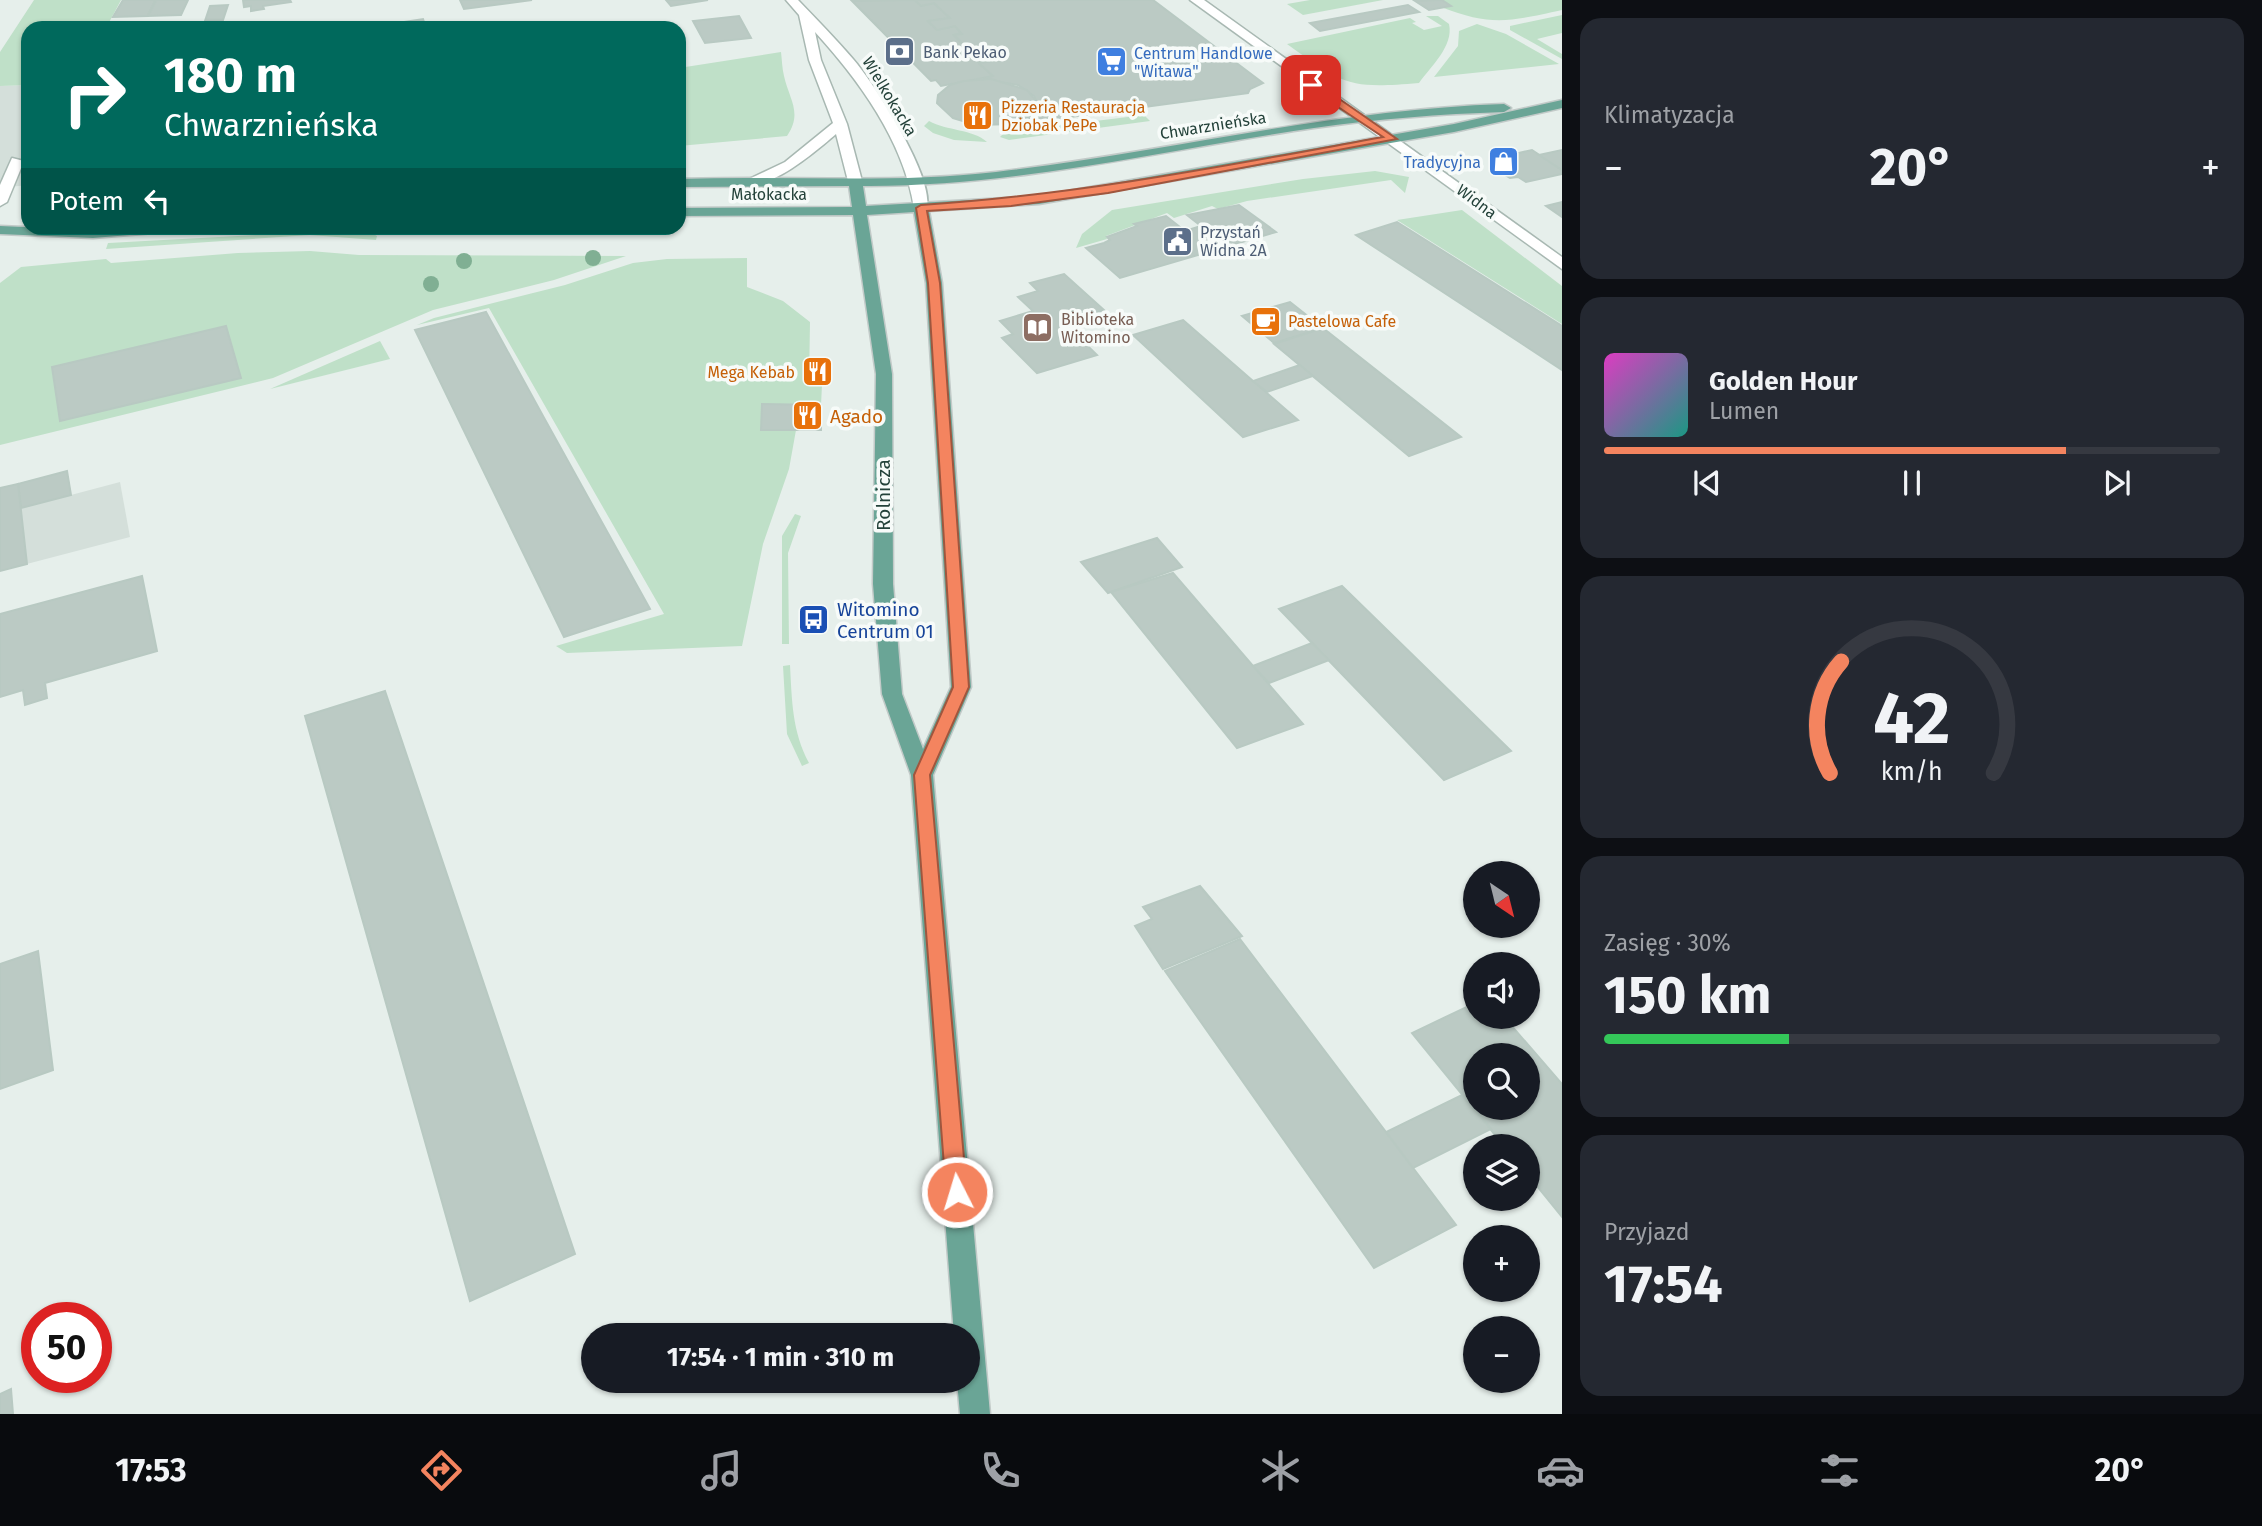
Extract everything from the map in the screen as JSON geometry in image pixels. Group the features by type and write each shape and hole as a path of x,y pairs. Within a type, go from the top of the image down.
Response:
{"main road":[{"name":"Chwarznieńska","path":"859,211 1011,203 1108,190 1454,128 1562,104"},
{"name":"Chwarznieńska","path":"855,181 917,181 994,176 1432,109 1536,108"},
{"name":"Małokacka","path":"686,183 855,181"},
{"name":"Wielkokacka","path":"855,181 859,211"},
{"name":"Rolnicza","path":"921,208 934,283 961,687 922,775"},
{"name":"Małokacka","path":"686,212 859,211"},
{"name":"Rolnicza","path":"859,211 865,256 870,265 884,374 883,584 892,694 922,775 975,1414"},
{"path":"0,229 21,224"},
{"path":"0,229 21,230"}],"street":[{"name":"Wielkokacka","path":"792,0 850,63 896,136 917,181 921,208"},
{"name":"Widna","path":"1196,0 1562,264"},
{"name":"Wielkokacka","path":"805,15 815,60 840,124 855,181"},
{"path":"754,180 790,165 840,124"},
{"path":"0,162 17,161 0,202"}],"shaded area":[{"path":"21,85 21,186 0,188 0,86"},
{"path":"67,471 71,495 120,482 130,537 0,571 0,488"}],"green space":[{"path":"34,0 121,0 110,21 21,21 21,85 0,86 0,52"},
{"path":"1310,0 1383,0 1303,15 1287,4"},
{"path":"1442,0 1562,0 1562,10 1515,19 1488,20 1441,7 1450,5"},
{"path":"1562,15 1562,33 1537,39 1562,54 1562,59 1510,30 1510,26"},
{"path":"1426,16 1438,16 1449,24 1450,32 1445,48 1419,83 1376,85 1348,81 1335,76 1287,44 1410,18 1416,22 1412,23 1424,30 1442,26"},
{"path":"1477,24 1506,34 1559,64 1434,77 1458,46 1459,31"},
{"path":"781,52 783,73 794,113 792,128 787,136 686,145 686,67"},
{"path":"1144,115 1150,121 1009,140 1000,137 1005,132"},
{"path":"929,121 975,135 987,142 954,140 933,133 924,126"},
{"path":"1375,171 1409,177 1405,193 1391,180 1247,201 1218,209 1212,206 1174,218 1167,213 1106,236 1107,239 1076,248 1082,234 1112,210 1303,179"},
{"path":"1462,210 1562,286 1562,324 1397,220"},
{"path":"254,235 310,235 106,249 108,243"},
{"path":"310,235 375,235 376,240"},
{"path":"310,251 359,255 626,256 554,280 433,310 273,378 0,445 0,283 21,267 106,259 111,263 238,253","holes":["226,327 241,378 60,420 52,367"]},
{"path":"747,258 747,287 783,301 810,322 809,383 822,385 821,405 762,404 761,430 796,430 789,469 763,544 742,646 567,653 556,646 664,614 489,308 417,325 434,318 565,285 633,263 667,259"},
{"path":"380,341 390,359 270,389"},
{"path":"795,514 801,516 788,553 789,644 782,644 782,536"},
{"path":"790,665 796,727 809,763 802,766 787,734 783,666"}],"building":[{"path":"123,0 156,0 148,16 113,17"},
{"path":"156,0 188,0 181,15 148,16"},
{"path":"243,0 291,2 263,6 264,9 251,11 251,6 244,7"},
{"path":"460,0 532,0 464,9"},
{"path":"666,0 708,0 671,6"},
{"path":"915,0 921,6 934,3 950,18 928,21 937,30 955,26 962,34 954,35 965,46 954,48 965,58 986,54 993,61 979,63 993,76 941,86 936,80 931,81 852,1"},
{"name":"Centrum Handlowe \"Witawa\"","path":"915,0 1153,0 1263,83 1250,89 1248,93 1002,126 1033,115 1037,102 1034,96 1018,85 983,79 993,76 979,63 993,61 986,54 965,58 954,48 965,46 954,35 962,34 955,26 937,30 928,21 950,18 934,3 921,6"},
{"path":"1442,0 1451,6 1429,10 1415,1"},
{"path":"228,5 223,20 205,21 210,6"},
{"path":"1408,5 1419,12 1320,31 1310,23"},
{"path":"739,16 751,38 705,43 693,21"},
{"path":"991,79 1027,90 1037,102 1033,115 1014,124 976,125 953,118 937,103 938,95 950,85"},
{"path":"1532,150 1562,170 1562,174 1526,182 1518,177 1510,178 1494,168 1503,166 1493,159"},
{"path":"1562,150 1562,170 1539,155"},
{"path":"1562,202 1562,217 1546,206"},
{"name":"Przystań Widna 2A","path":"1239,205 1276,232 1120,278 1086,248 1104,243 1110,240 1107,237 1137,226 1134,224 1166,216 1185,231 1201,226 1187,215"},
{"path":"1397,222 1562,326 1562,370 1356,235"},
{"name":"Biblioteka Witomino","path":"1064,274 1104,310 1063,322 1097,355 1037,373 1002,338 1013,334 1000,321 1033,311 1018,297 1038,291 1030,283"},
{"path":"1290,302 1323,328 1274,343 1242,316"},
{"path":"486,312 650,609 564,637 415,330"},
{"path":"1183,320 1298,420 1243,437 1133,335"},
{"path":"226,326 241,378 60,421 52,367"},
{"path":"1323,328 1461,437 1409,456 1274,344"},
{"path":"809,360 825,360 825,384 809,384"},
{"path":"1300,365 1313,376 1267,392 1253,381"},
{"path":"762,404 821,405 821,430 761,430"},
{"path":"67,471 71,495 21,508 18,484"},
{"path":"18,484 27,564 0,571 0,488"},
{"path":"1157,538 1182,567 1108,593 1081,562"},
{"path":"1173,573 1303,724 1237,748 1111,592"},
{"path":"142,576 157,651 45,683 47,698 25,705 23,690 0,697 0,614"},
{"path":"1342,586 1511,751 1444,780 1279,609"},
{"path":"1312,643 1329,660 1269,683 1253,666"},
{"path":"385,691 575,1254 470,1301 305,716"},
{"path":"1200,886 1242,936 1163,969 1135,926 1152,919 1143,907"},
{"path":"1240,939 1456,1225 1374,1268 1165,971"},
{"path":"38,951 53,1070 0,1089 0,964"},
{"path":"1463,1009 1463,1029 1514,1029 1527,1043 1463,1043 1463,1096 1412,1033"},
{"path":"1540,1059 1562,1084 1562,1217 1540,1190 1540,1134 1494,1134 1483,1120 1540,1120"},
{"path":"1462,1095 1463,1120 1483,1120 1491,1129 1481,1134 1463,1134 1463,1143 1413,1168 1386,1132"},
{"path":"11,1389 13,1414 0,1414 0,1394"}],"place":[{"name":"Bank Pekao","path":"900,52"},
{"name":"Centrum Handlowe \"Witawa\"","path":"1111,62"},
{"name":"Pizzeria Restauracja Dziobak PePe","path":"978,116"},
{"name":"Tradycyjna","path":"1504,162"},
{"name":"Przystań Widna 2A","path":"1177,241"},
{"name":"Pastelowa Cafe","path":"1265,321"},
{"name":"Biblioteka Witomino","path":"1038,328"},
{"name":"Mega Kebab","path":"818,372"},
{"name":"Agado","path":"807,416"},
{"name":"Witomino Centrum 01","path":"814,620"}],"route":[{"path":"957,1192 922,775 961,687 934,283 921,208 1011,203 1108,190 1392,139 1311,85"}]}
